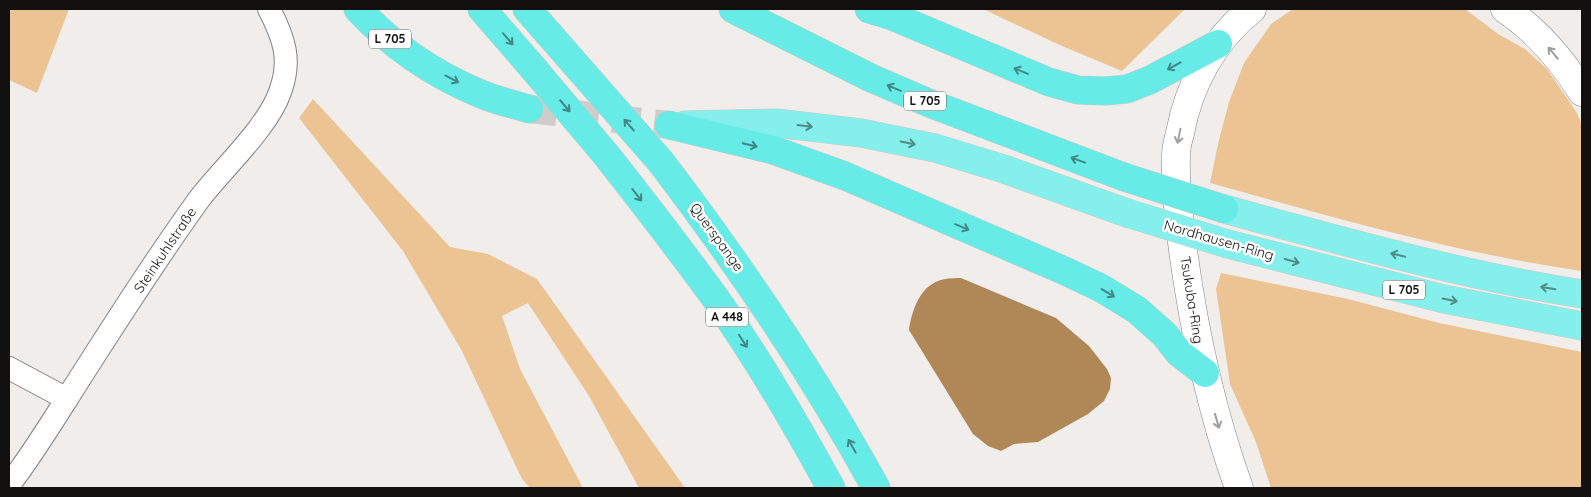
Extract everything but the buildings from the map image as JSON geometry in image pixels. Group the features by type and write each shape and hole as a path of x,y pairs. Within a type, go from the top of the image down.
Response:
{"highway":[{"name":"L 705","path":"358,9 401,48 423,64 482,94 530,109"},
{"name":"A 448","path":"482,9 607,156 717,301 790,416 832,488"},
{"name":"Querspange","path":"527,9 661,162 719,238 792,346 850,441 876,488"},
{"name":"L 705","path":"733,9 871,78 938,106 1124,177 1224,209 1352,243 1447,267 1538,287 1582,294"},
{"path":"869,9 892,16 1049,82 1078,90 1105,91 1128,89 1150,80 1218,44"},
{"name":"Nordhausen-Ring","path":"1205,373 1179,352 1165,335 1137,310 1101,288 1065,271 845,176 773,150 669,125 776,123 861,133 935,148 1127,213 1228,244 1444,300 1582,326"}],"main road":[{"name":"Tsukuba-Ring","path":"1239,488 1224,446 1205,373 1186,274 1179,213 1176,154 1184,111 1200,72 1218,44 1233,26 1252,9"},
{"path":"1505,9 1542,40 1571,74 1582,92"}],"street":[{"name":"Steinkuhlstraße","path":"9,486 117,320 200,198 273,109 281,91 286,55 283,38 269,9"},
{"path":"9,368 66,399"}],"shaded area":[{"path":"9,9 69,9 37,93 9,80"},
{"path":"983,9 1185,9 1122,71 1062,46"},
{"path":"1293,9 1465,9 1498,34 1525,49 1547,69 1577,113 1582,125 1582,271 1441,244 1210,183 1229,102 1244,63 1271,24"},
{"path":"313,99 450,247 488,254 537,279 685,488 639,488 589,396 528,303 502,316 520,369 583,488 530,488 522,479 462,351 403,251 299,118"},
{"path":"1221,273 1348,299 1439,323 1582,352 1582,488 1271,488 1256,442 1230,384 1216,289"},
{"path":"961,278 1056,318 1089,346 1107,369 1111,378 1110,389 1104,401 1088,414 1038,442 1014,444 1001,451 988,446 973,434 909,330 915,306 924,291 937,281"}],"tunnel":[{"path":"529,109 669,125"}]}
